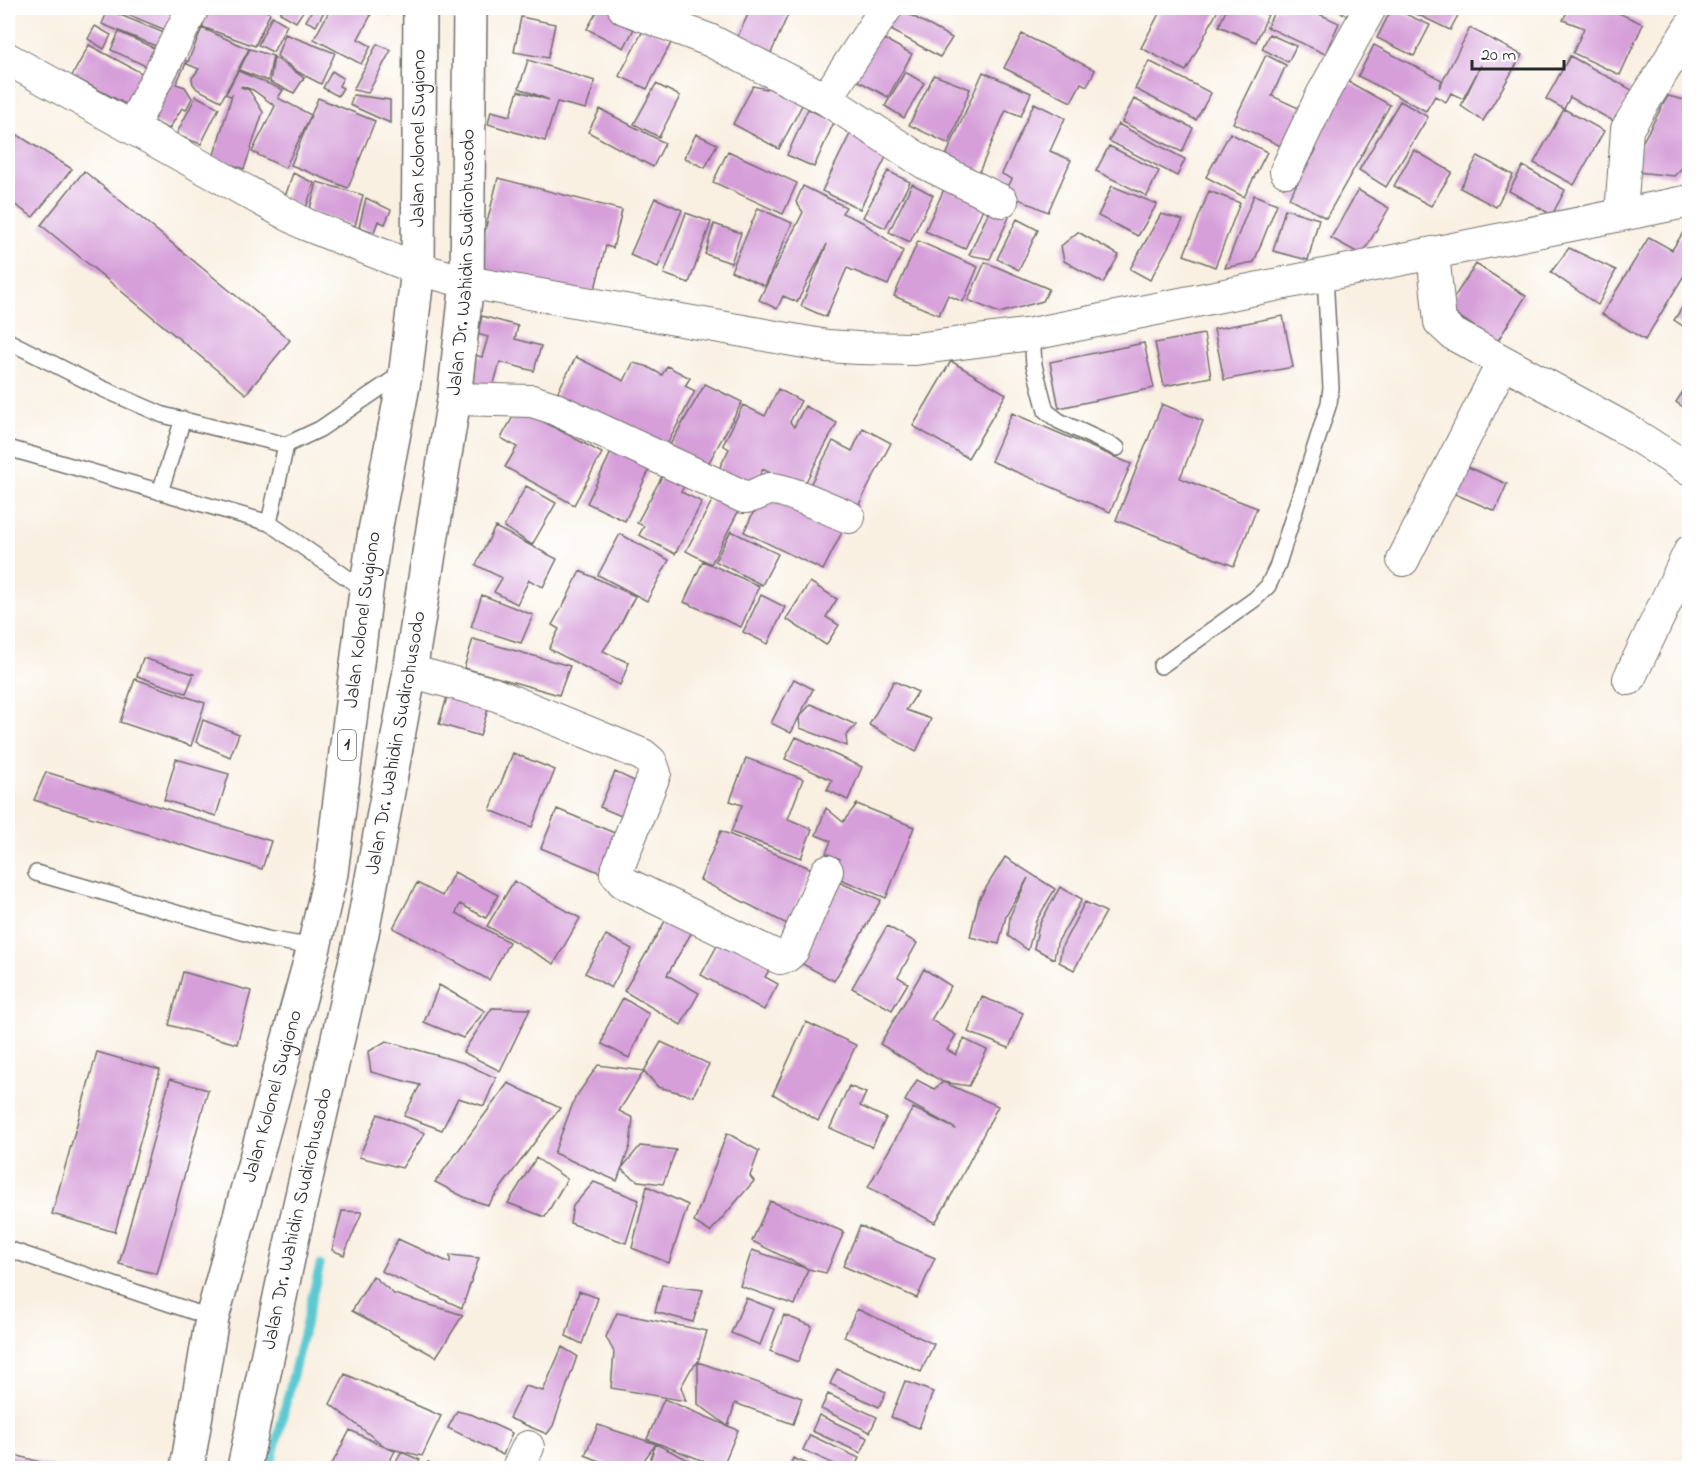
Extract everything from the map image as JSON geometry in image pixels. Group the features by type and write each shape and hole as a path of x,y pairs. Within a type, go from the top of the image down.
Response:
{"highway":[{"name":"Jalan Kolonel Sugiono","path":"188,1468 212,1318 314,947 331,873 366,591 375,531 406,370 418,269 420,8"},
{"name":"Jalan Dr. Wahidin Sudirohusodo","path":"244,1468 362,933 411,671 454,399 467,282 470,8"}],"street":[{"path":"132,127 193,8"},
{"path":"624,8 709,40 826,99 924,163 1002,201"},
{"path":"826,99 885,8"},
{"path":"1286,171 1321,96 1370,8"},
{"path":"1621,214 1627,129 1689,27"},
{"path":"8,59 305,224 418,269 467,282 827,346 915,349 1033,340 1326,288 1621,214 1689,201"},
{"path":"1433,262 1440,322 1453,334 1624,428 1689,470"},
{"path":"1403,560 1503,362"},
{"path":"454,399 532,401 551,406 744,497 751,497 773,489 849,517"},
{"path":"1629,679 1689,551"},
{"path":"411,671 494,694 643,755 651,762 655,773 616,873 623,882 759,948 780,958 787,956 793,950 827,871"}],"lane":[{"path":"1161,666 1255,599 1268,586 1277,567 1330,395 1326,288"},
{"path":"1033,340 1034,365 1046,411 1059,421 1117,448"},
{"path":"8,341 101,388 163,415 286,445 320,429 406,370"},
{"path":"160,492 183,419"},
{"path":"269,523 286,445"},
{"path":"8,448 269,523 366,591"},
{"path":"36,873 267,939 314,947"},
{"path":"8,1249 212,1318"}],"building":[{"path":"112,8 158,8 181,17 173,33"},
{"path":"197,8 261,8 270,13 255,46 189,22"},
{"path":"283,8 305,8 296,22 280,13"},
{"path":"313,8 326,8 316,26 306,21"},
{"path":"331,8 356,8 371,15 358,39 371,46 361,64 314,39"},
{"path":"371,8 392,8 388,15"},
{"path":"599,8 608,8 637,23 624,48 587,29"},
{"path":"666,8 695,8 686,27"},
{"path":"751,8 791,8 771,53 737,38"},
{"path":"898,8 952,38 940,57 882,25"},
{"path":"1162,8 1219,8 1186,71 1141,48"},
{"path":"1227,8 1252,8 1268,15 1256,42 1219,26"},
{"path":"1276,8 1306,8 1339,23 1325,54 1267,27"},
{"path":"1332,8 1361,8 1355,19"},
{"path":"1392,8 1430,25 1414,56 1377,38"},
{"path":"1404,8 1462,8 1450,30"},
{"path":"1569,8 1608,8 1643,24 1620,75 1573,53 1584,28 1563,20"},
{"path":"108,10 169,35 163,49 102,24"},
{"path":"272,16 287,25 273,52 258,45"},
{"path":"521,17 555,24 548,58 514,52"},
{"path":"95,26 111,35 104,49 88,39"},
{"path":"645,27 672,41 647,89 619,76"},
{"path":"202,28 249,49 221,101 197,89 192,78 199,69 187,64"},
{"path":"1470,28 1522,55 1483,121 1461,106 1481,65 1463,99 1451,93 1446,102 1435,96 1426,111 1358,76 1374,45 1442,80 1439,88"},
{"path":"119,32 156,49 148,67 111,50"},
{"path":"873,33 912,54 888,97 849,76"},
{"path":"285,34 335,53 321,84 298,72 277,56"},
{"path":"1022,34 1095,70 1087,86 1081,83 1071,102 1004,68"},
{"path":"1269,34 1296,46 1288,62 1262,49"},
{"path":"377,44 391,50 368,93 353,90"},
{"path":"89,45 151,78 135,109 72,76"},
{"path":"250,49 273,56 268,81 239,70"},
{"path":"174,55 187,61 176,84 185,87 192,98 186,110 182,108 169,129 146,118"},
{"path":"1266,55 1286,65 1272,96 1307,112 1289,150 1233,123"},
{"path":"1570,56 1632,90 1615,122 1570,97 1564,109 1546,99"},
{"path":"274,57 304,78 294,93 270,82"},
{"path":"528,60 595,81 586,109 557,102 545,141 488,124 491,111 510,116 518,91 549,100 519,88"},
{"path":"1149,61 1211,93 1196,120 1135,89"},
{"path":"238,71 283,90 278,98 311,115 285,168 252,152 275,106 253,90 242,86 249,90 263,112 244,169 213,158 232,95 226,94"},
{"path":"332,71 343,78 339,86 343,88 338,96 323,88"},
{"path":"905,72 924,83 904,118 885,106"},
{"path":"983,72 1031,93 1021,116 1006,110 979,172 945,158"},
{"path":"774,74 802,105 779,149 733,124 753,86 766,89"},
{"path":"934,75 970,89 949,144 909,125"},
{"path":"1342,78 1390,105 1326,218 1289,198 1316,150 1305,144"},
{"path":"656,84 680,96 659,137 634,124"},
{"path":"353,95 390,100 390,123 350,105"},
{"path":"196,96 219,108 201,144 176,135"},
{"path":"1668,96 1689,101 1689,170 1683,167 1674,176 1637,172 1628,168"},
{"path":"318,98 375,121 348,188 291,165"},
{"path":"1134,99 1193,128 1182,152 1122,122"},
{"path":"1400,101 1428,117 1386,187 1359,170"},
{"path":"1034,103 1065,118 1050,151 1071,160 1048,212 1005,193 1012,179 1002,174"},
{"path":"600,109 665,143 653,167 588,132"},
{"path":"808,109 834,122 814,167 787,155"},
{"path":"1564,109 1604,131 1574,185 1534,163"},
{"path":"1118,124 1185,159 1177,176 1109,141"},
{"path":"8,129 72,169 33,217 8,200"},
{"path":"852,130 890,149 860,209 822,191"},
{"path":"1230,133 1267,152 1244,197 1206,177"},
{"path":"696,134 717,144 705,168 684,158"},
{"path":"1109,146 1159,171 1147,196 1096,171"},
{"path":"1414,150 1452,172 1431,206 1394,186"},
{"path":"728,151 797,183 783,214 713,182"},
{"path":"1478,156 1513,175 1496,207 1460,188"},
{"path":"1523,166 1565,190 1552,215 1509,191"},
{"path":"84,171 290,340 246,394 41,225"},
{"path":"888,171 910,182 885,228 863,217"},
{"path":"293,173 314,183 306,208 284,200"},
{"path":"498,178 622,210 613,248 606,246 593,296 476,267"},
{"path":"317,182 363,195 355,226 309,212"},
{"path":"912,184 933,195 910,242 889,232"},
{"path":"803,186 846,207 842,213 862,222 903,251 888,285 847,268 826,317 801,306 827,244 797,302 783,296 777,309 759,300 803,212 796,202"},
{"path":"1112,186 1157,204 1138,236 1098,216"},
{"path":"945,187 985,204 965,249 925,231"},
{"path":"1358,190 1389,208 1362,255 1331,238"},
{"path":"1209,191 1240,203 1215,267 1184,255"},
{"path":"1254,195 1277,204 1254,262 1225,268"},
{"path":"366,198 391,210 385,224 378,221 374,232 359,227"},
{"path":"655,198 682,210 658,267 630,255"},
{"path":"991,207 1010,215 990,259 969,255"},
{"path":"758,208 792,223 765,286 731,271"},
{"path":"1285,209 1319,219 1308,260 1273,251"},
{"path":"686,213 711,222 689,283 664,274"},
{"path":"1161,214 1183,220 1150,280 1130,269"},
{"path":"1017,219 1038,230 1019,270 997,259"},
{"path":"1689,223 1689,267 1645,340 1602,314 1649,237 1672,250"},
{"path":"714,224 741,233 731,263 705,254"},
{"path":"1078,232 1119,255 1103,283 1064,261 1061,246"},
{"path":"918,241 978,267 963,302 948,295 939,315 894,296"},
{"path":"1569,248 1616,270 1598,305 1551,272"},
{"path":"985,262 1049,289 1043,301 999,313 968,300"},
{"path":"1476,264 1526,296 1497,342 1447,308"},
{"path":"1689,297 1689,330 1674,320"},
{"path":"482,316 518,326 515,339 541,346 534,371 500,362 491,394 466,386 475,355 482,357 488,337 477,334"},
{"path":"1283,316 1293,367 1224,380 1214,329"},
{"path":"1204,334 1211,377 1164,386 1155,343"},
{"path":"1144,343 1154,388 1059,408 1050,362"},
{"path":"576,357 624,381 633,363 646,366 662,375 667,366 690,378 685,386 695,391 661,456 555,397"},
{"path":"951,361 1006,394 968,458 913,426"},
{"path":"1689,382 1689,411 1676,402"},
{"path":"705,384 742,402 702,475 664,455"},
{"path":"778,389 801,401 790,422 794,427 805,406 837,423 802,489 763,469 750,493 716,475 729,449 723,445 743,405 765,416"},
{"path":"1162,404 1203,421 1180,478 1257,508 1234,566 1116,520"},
{"path":"518,408 602,453 574,505 505,467 517,447 501,438"},
{"path":"1012,413 1131,464 1110,512 991,461"},
{"path":"863,428 891,443 855,512 809,487 833,441 852,451"},
{"path":"613,448 651,466 625,521 587,503"},
{"path":"1461,464 1507,484 1495,511 1448,491"},
{"path":"667,467 688,478 681,492 702,502 675,554 639,535 644,526 637,523"},
{"path":"526,486 556,503 532,545 504,527"},
{"path":"763,492 843,530 823,570 744,532"},
{"path":"715,495 740,508 711,564 686,551"},
{"path":"495,527 557,559 543,587 529,580 517,604 494,592 502,578 476,565"},
{"path":"731,531 778,554 762,585 715,561"},
{"path":"620,534 669,560 647,601 598,575"},
{"path":"703,561 759,586 741,627 684,602"},
{"path":"580,571 635,596 603,651 629,663 620,685 549,649 559,629 552,625"},
{"path":"810,582 837,599 826,617 839,625 826,645 786,619"},
{"path":"482,595 533,615 521,643 471,627"},
{"path":"761,595 785,607 768,644 743,632"},
{"path":"473,639 570,666 559,695 464,668"},
{"path":"143,658 194,674 186,693 137,676"},
{"path":"135,679 205,703 191,746 120,722"},
{"path":"794,679 813,689 791,733 771,723"},
{"path":"894,681 918,692 906,710 931,719 916,752 869,725"},
{"path":"450,687 491,699 480,736 439,724"},
{"path":"811,704 856,725 846,736 847,746 800,728 799,717"},
{"path":"203,720 239,734 230,757 196,742"},
{"path":"796,737 862,767 848,800 827,790 832,780 785,759"},
{"path":"513,753 555,770 532,827 490,810"},
{"path":"746,758 803,779 788,819 812,829 801,858 731,832 742,805 730,801"},
{"path":"176,759 229,774 216,816 164,800"},
{"path":"46,772 271,841 262,869 34,800"},
{"path":"615,772 641,784 626,818 600,807"},
{"path":"857,804 914,827 886,898 833,876 840,859 826,853 831,841 816,835 826,808 843,822"},
{"path":"557,809 617,834 601,873 541,848"},
{"path":"721,831 812,869 787,924 700,880"},
{"path":"1005,857 1055,889 1036,921 1028,950 1008,936 1010,916 1028,878 1006,916 999,944 970,937 979,899"},
{"path":"454,872 498,895 486,918 460,904 456,913 509,942 489,980 393,928 417,883 442,896"},
{"path":"514,881 580,918 554,964 487,926"},
{"path":"838,882 881,900 834,981 799,962"},
{"path":"1060,887 1082,899 1057,943 1054,959 1034,948 1039,925"},
{"path":"1085,902 1106,912 1074,970 1059,962 1062,946"},
{"path":"671,911 696,925 667,975 699,993 681,1025 624,991"},
{"path":"887,926 917,943 898,977 908,983 892,1010 852,988"},
{"path":"606,935 632,949 611,988 585,973"},
{"path":"722,937 772,965 765,977 778,984 764,1010 701,975"},
{"path":"924,969 951,986 931,1020 956,1035 947,1050 956,1055 964,1039 987,1050 969,1086 943,1082 880,1044"},
{"path":"183,972 251,991 237,1044 169,1025"},
{"path":"439,985 485,1011 463,1038 424,1022"},
{"path":"982,997 1023,1013 1009,1048 968,1032"},
{"path":"623,998 649,1014 629,1058 602,1044 606,1029"},
{"path":"492,1008 530,1009 500,1071 463,1052"},
{"path":"806,1022 856,1045 818,1121 773,1094"},
{"path":"386,1041 464,1063 496,1078 484,1106 458,1098 442,1130 404,1116 420,1085 371,1072 368,1052"},
{"path":"661,1042 709,1064 693,1096 658,1087 644,1071"},
{"path":"97,1052 160,1070 115,1232 52,1214"},
{"path":"598,1065 644,1071 619,1111 633,1118 630,1146 617,1181 554,1153 575,1098"},
{"path":"170,1079 208,1090 157,1274 119,1264"},
{"path":"917,1080 934,1089 943,1082 998,1106 935,1223 868,1187 913,1108 956,1129 905,1101"},
{"path":"508,1083 560,1108 488,1205 466,1198 435,1182"},
{"path":"849,1086 866,1093 860,1106 886,1118 872,1147 830,1128"},
{"path":"378,1114 425,1133 402,1168 359,1157"},
{"path":"727,1133 759,1151 750,1176 754,1181 710,1232 694,1222"},
{"path":"640,1146 676,1150 663,1184 638,1181 621,1169"},
{"path":"536,1158 567,1179 545,1217 508,1203"},
{"path":"594,1182 639,1200 626,1243 570,1223 573,1206"},
{"path":"647,1186 688,1205 669,1263 632,1248"},
{"path":"770,1201 844,1232 826,1273 808,1269 752,1241"},
{"path":"342,1211 362,1212 344,1255 332,1250"},
{"path":"860,1226 935,1258 917,1298 843,1266"},
{"path":"398,1239 450,1263 450,1255 479,1258 462,1308 381,1271"},
{"path":"752,1250 808,1269 795,1305 740,1286"},
{"path":"373,1276 394,1294 463,1315 436,1357 352,1311"},
{"path":"662,1285 703,1290 693,1322 655,1312"},
{"path":"579,1291 598,1298 582,1344 566,1336"},
{"path":"746,1298 774,1309 760,1345 731,1333"},
{"path":"857,1309 934,1344 921,1372 844,1337"},
{"path":"617,1313 707,1331 698,1362 691,1369 681,1387 686,1401 611,1388 614,1352 606,1337"},
{"path":"784,1315 812,1326 798,1362 770,1351"},
{"path":"562,1347 577,1356 553,1426 547,1434 509,1418 525,1386 543,1391"},
{"path":"698,1362 802,1398 793,1424 735,1403 728,1426 698,1404"},
{"path":"837,1369 886,1392 879,1407 830,1384"},
{"path":"345,1374 441,1416 422,1456 387,1448 330,1404"},
{"path":"905,1381 933,1392 919,1428 891,1417"},
{"path":"828,1394 877,1417 870,1432 821,1409"},
{"path":"664,1399 738,1430 722,1468 707,1468 709,1463 647,1439"},
{"path":"457,1411 473,1415 512,1433 503,1455 448,1428"},
{"path":"819,1415 868,1438 861,1453 812,1431"},
{"path":"598,1425 656,1444 638,1468 616,1468 585,1455"},
{"path":"350,1430 395,1451 386,1468 330,1468"},
{"path":"810,1435 859,1458 854,1468 843,1468 803,1450"},
{"path":"656,1444 705,1468 647,1468"},
{"path":"401,1452 420,1460 416,1468 393,1468"},
{"path":"8,1453 61,1468 8,1468"},
{"path":"793,1458 817,1468 789,1468"},
{"path":"428,1462 442,1468 423,1468"}],"waterway":[{"path":"270,1468 320,1265"}]}
